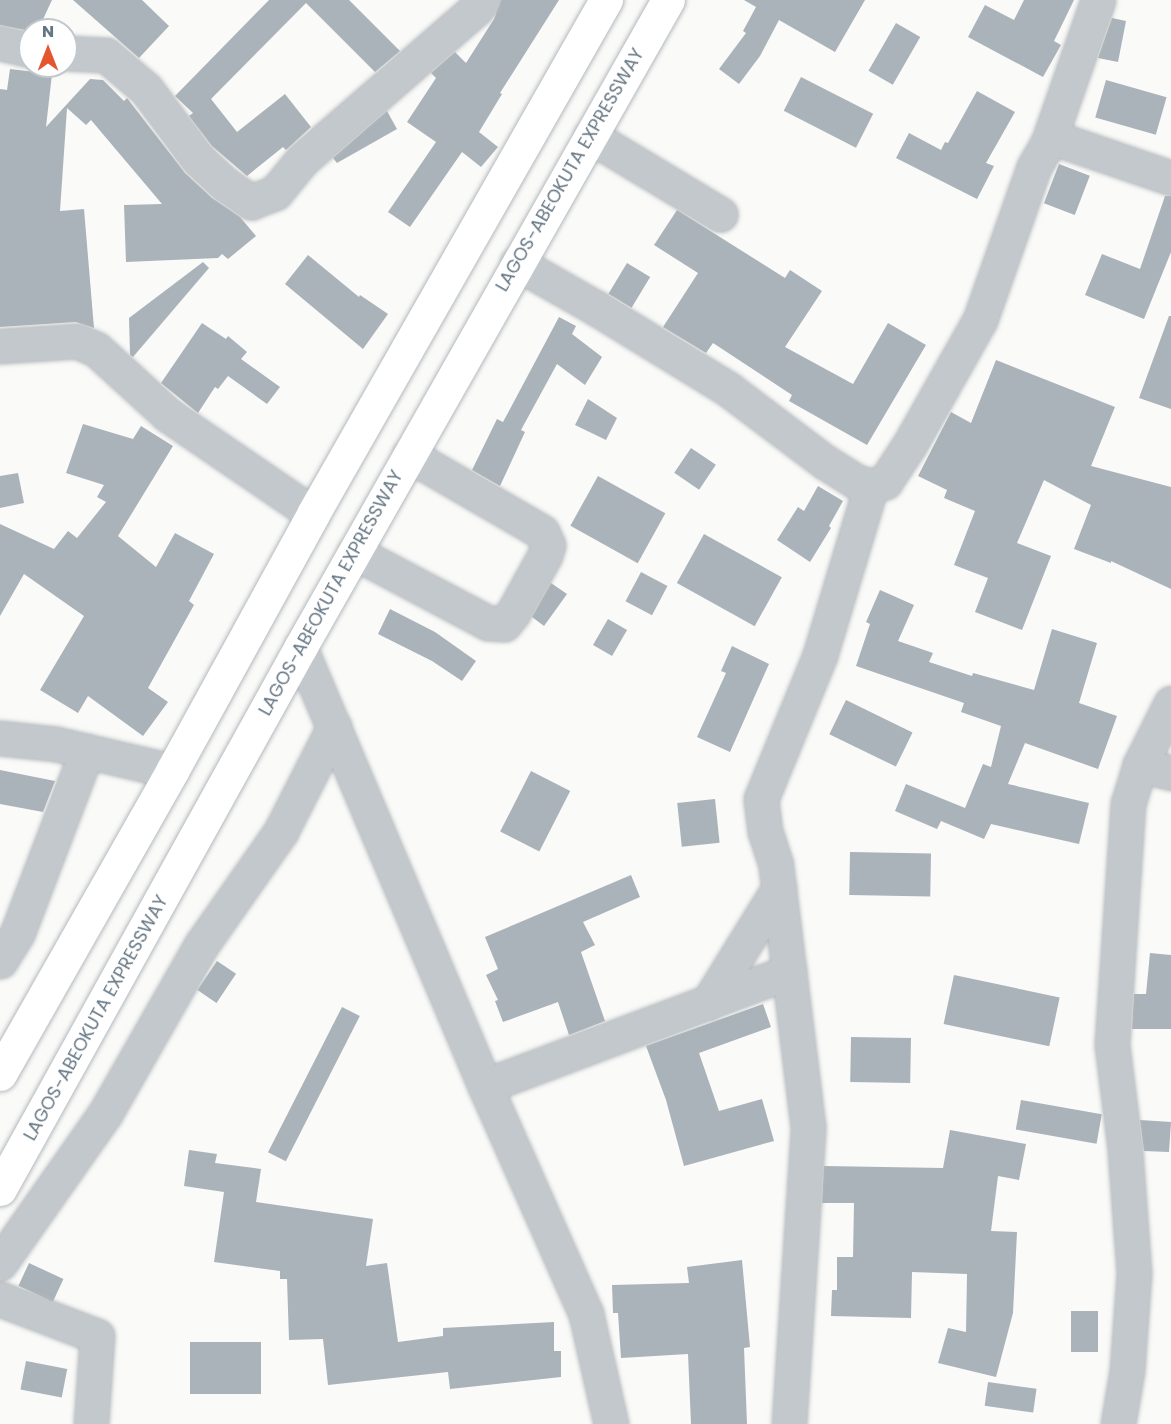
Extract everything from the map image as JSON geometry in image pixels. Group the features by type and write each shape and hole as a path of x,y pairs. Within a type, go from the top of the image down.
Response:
{"highway":[{"path":"0,1074 172,771 313,514 606,0"},
{"name":"LAGOS-ABEOKUTA EXPRESSWAY","path":"0,1189 300,648 668,0"}],"street":[{"path":"78,54 106,55 147,88 198,159 225,184 251,202 274,192 302,160 476,9 483,0"},
{"path":"517,264 597,308 728,389 825,462 857,482 871,486 885,482 910,444 980,320 1034,167 1048,143 1098,0"},
{"path":"0,44 18,48"},
{"path":"590,136 720,214"},
{"path":"1048,143 1060,140 1171,178"},
{"path":"0,346 77,341 96,349 168,415 313,514"},
{"path":"354,552 488,623 504,624 513,613 545,555 548,545 542,532 409,455"},
{"path":"789,1424 808,1127 776,865 765,832 761,799 820,655 871,486"},
{"path":"300,648 485,1086 586,1314 611,1424"},
{"path":"1118,1424 1126,1371 1134,1273 1125,1149 1112,1044 1128,804 1140,765 1171,703"},
{"path":"0,1263 106,1112 202,944 281,831 334,727"},
{"path":"0,738 56,744 172,771"},
{"path":"0,961 17,934 87,751"},
{"path":"1140,765 1171,773"},
{"path":"708,1003 779,888"},
{"path":"485,1086 789,972"},
{"path":"0,1299 97,1336 91,1424"}],"building":[{"path":"0,0 52,0 44,18 18,18 18,29 0,25"},
{"path":"73,0 142,0 169,26 139,58"},
{"path":"269,0 349,0 400,51 375,72 306,3 211,99 237,132 285,94 311,127 286,150 283,147 247,176 212,146 189,116 193,113 175,96"},
{"path":"501,0 559,0 500,93 502,94 479,132 498,147 481,167 462,152 410,227 388,212 436,142 407,122 436,78 431,73 455,52 466,63 494,19"},
{"path":"744,0 865,0 835,52 779,20 760,56 739,84 719,69 746,33 743,31 756,7"},
{"path":"1024,0 1074,0 1054,41 1061,45 1043,77 968,37 985,5 1014,20"},
{"path":"1112,18 1126,21 1118,62 1098,58"},
{"path":"896,23 920,37 893,85 868,71"},
{"path":"10,69 18,70 18,78 52,78 46,127 90,79 103,80 124,101 127,98 185,173 212,198 240,217 256,236 228,259 222,254 218,258 126,262 124,205 162,204 91,120 86,125 67,108 60,211 84,209 94,328 76,322 0,327 0,89 7,90"},
{"path":"801,77 873,114 856,148 784,111"},
{"path":"1106,80 1167,97 1156,135 1095,117"},
{"path":"977,91 1015,112 986,163 994,166 977,199 896,158 909,133 941,150 945,142 948,143"},
{"path":"387,111 397,129 337,163 333,158"},
{"path":"1059,164 1090,176 1075,215 1044,203"},
{"path":"1165,196 1171,196 1171,252 1144,319 1085,295 1102,254 1140,269"},
{"path":"677,210 785,278 790,270 822,291 785,347 853,384 888,323 926,345 867,445 789,401 792,395 713,343 706,353 663,327 698,273 654,245"},
{"path":"308,255 359,297 360,295 388,314 363,349 285,284"},
{"path":"203,262 209,268 133,357 130,355 129,318"},
{"path":"627,263 650,277 632,308 608,294"},
{"path":"1169,316 1171,316 1171,409 1139,398"},
{"path":"559,317 576,326 572,334 602,357 585,385 557,364 521,430 525,432 500,486 472,470 497,419 503,422"},
{"path":"202,323 226,339 228,336 247,352 241,359 280,387 267,404 228,376 218,389 215,387 198,413 161,383"},
{"path":"996,360 1115,407 1091,466 1171,487 1171,589 1111,561 1111,563 1074,549 1091,505 1044,480 1017,543 1051,556 1022,630 975,612 988,578 954,565 975,511 944,498 947,490 918,476 951,412 971,423"},
{"path":"588,399 617,418 606,440 575,425"},
{"path":"83,424 133,439 141,426 173,446 118,536 156,567 175,533 214,554 189,601 194,605 148,688 168,702 143,736 88,696 78,713 40,690 84,616 24,574 0,616 0,524 54,549 68,531 77,538 106,502 97,497 104,485 66,473"},
{"path":"691,448 716,465 699,490 674,473"},
{"path":"18,473 24,503 0,508 0,476"},
{"path":"598,476 665,513 638,563 570,526"},
{"path":"818,486 843,501 829,526 831,528 810,562 777,540 798,507 804,511"},
{"path":"704,534 782,577 755,626 677,583"},
{"path":"641,572 667,586 652,615 626,601"},
{"path":"551,583 567,594 544,626 532,617"},
{"path":"880,590 914,605 898,641 933,653 929,662 972,676 973,673 1034,690 1052,629 1097,643 1079,703 1117,716 1098,769 1025,743 1008,784 1089,803 1079,844 991,824 984,839 941,821 937,829 895,811 906,784 965,808 983,764 991,767 1001,726 961,712 964,703 856,666 870,624 866,622"},
{"path":"390,609 435,632 476,661 462,681 432,661 378,634"},
{"path":"608,619 627,630 612,656 593,645"},
{"path":"732,646 769,664 730,752 697,737 726,673 721,671"},
{"path":"846,700 913,732 896,767 829,734"},
{"path":"0,770 55,781 43,812 0,804"},
{"path":"531,771 570,791 539,852 500,832"},
{"path":"715,799 720,843 682,847 677,803"},
{"path":"850,852 931,853 930,896 849,895"},
{"path":"631,875 640,897 583,922 595,945 581,952 605,1021 569,1035 558,1002 503,1022 495,1001 498,1000 486,975 498,969 485,937"},
{"path":"1150,953 1171,955 1171,1029 1132,1029 1134,994 1146,994"},
{"path":"217,961 236,974 216,1003 197,990"},
{"path":"954,975 1060,997 1049,1046 944,1024"},
{"path":"763,1004 771,1027 699,1053 719,1111 762,1099 774,1141 684,1166 666,1100 646,1046"},
{"path":"342,1007 360,1016 286,1161 268,1152"},
{"path":"851,1037 911,1038 910,1083 850,1082"},
{"path":"1021,1100 1102,1114 1097,1144 1016,1130"},
{"path":"1140,1120 1171,1122 1169,1152 1144,1151"},
{"path":"950,1130 1026,1144 1019,1180 998,1176 991,1231 1017,1232 1013,1313 996,1377 938,1363 948,1328 966,1332 967,1274 912,1272 911,1318 831,1316 832,1290 837,1290 837,1257 853,1257 854,1203 822,1203 824,1166 943,1168"},
{"path":"189,1150 217,1154 215,1163 261,1169 256,1202 373,1219 366,1266 387,1263 398,1342 443,1336 443,1328 554,1322 554,1351 561,1351 561,1377 450,1389 448,1372 328,1385 323,1339 289,1340 287,1279 280,1279 280,1271 214,1262 224,1192 184,1186"},
{"path":"742,1260 750,1347 744,1348 747,1424 691,1424 688,1354 621,1358 618,1313 613,1313 612,1285 689,1283 687,1267"},
{"path":"29,1263 63,1279 53,1302 18,1286"},
{"path":"1071,1311 1098,1311 1098,1352 1071,1352"},
{"path":"190,1342 261,1342 261,1394 190,1394"},
{"path":"26,1361 67,1369 62,1397 20,1389"},
{"path":"988,1382 1037,1389 1033,1413 985,1406"}]}
